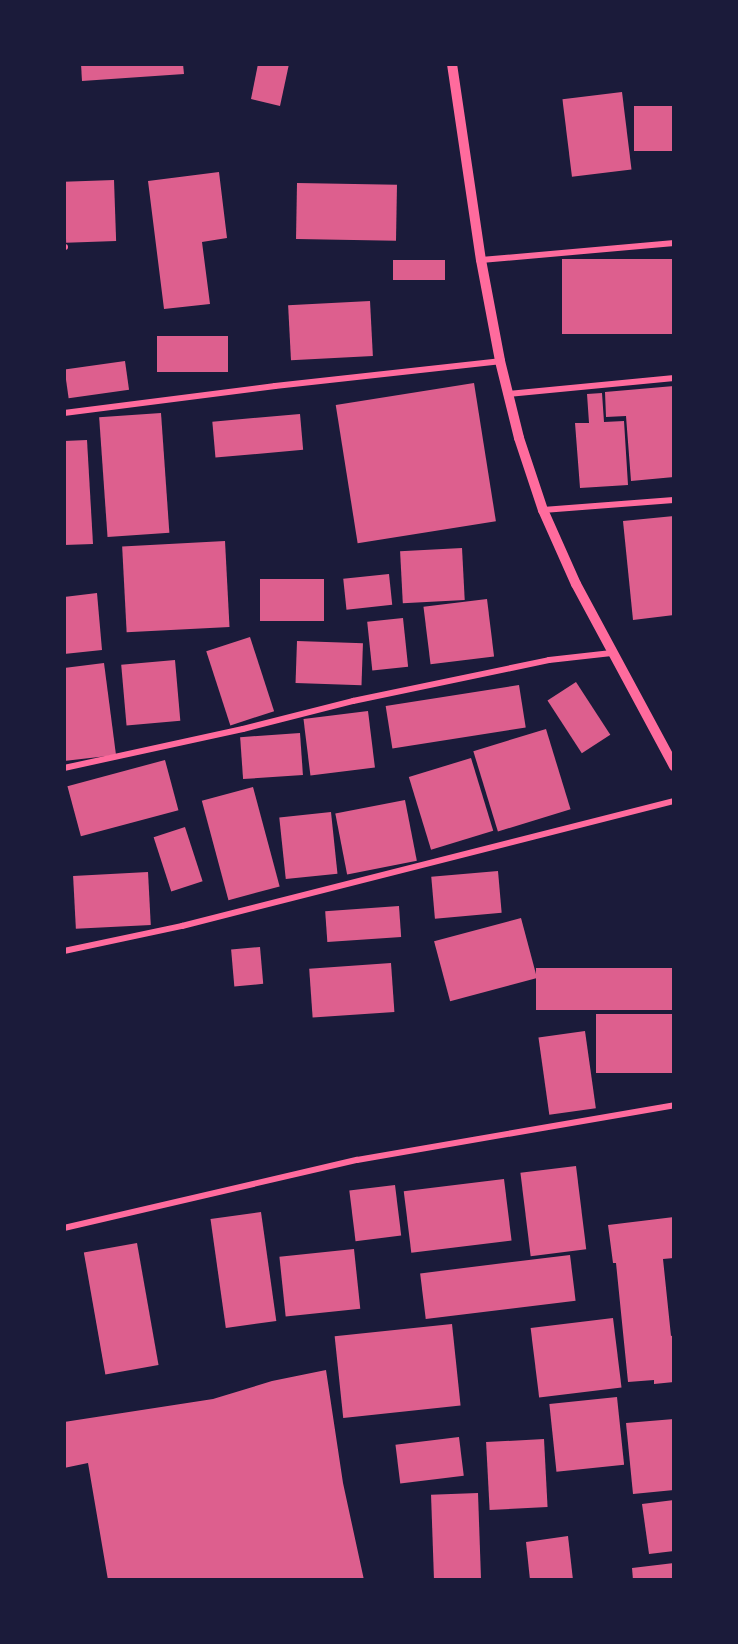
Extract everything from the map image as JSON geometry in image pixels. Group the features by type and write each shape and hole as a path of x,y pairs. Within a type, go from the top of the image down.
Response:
{"street":[{"path":"452,64 481,260 500,360 543,510 612,653 674,766"},
{"path":"481,260 674,243"},
{"path":"64,413 500,360"},
{"path":"508,394 674,378"},
{"path":"543,510 674,500"},
{"path":"64,768 538,662 612,653"},
{"path":"64,951 182,926 674,801"},
{"path":"64,1228 357,1160 674,1105"}],"building":[{"path":"81,64 183,64 184,74 82,81"},
{"path":"258,64 289,64 280,106 251,99"},
{"path":"622,92 632,169 572,177 562,99"},
{"path":"634,106 674,106 674,151 634,151"},
{"path":"219,172 227,238 202,242 210,304 164,309 148,181"},
{"path":"114,180 116,241 66,243 64,182"},
{"path":"297,183 397,185 396,241 296,239"},
{"path":"562,259 674,259 674,334 562,334"},
{"path":"393,260 445,260 445,280 393,280"},
{"path":"370,301 373,356 291,360 288,305"},
{"path":"157,336 228,336 228,372 157,372"},
{"path":"125,361 129,390 69,398 65,369"},
{"path":"474,383 496,521 358,543 336,405"},
{"path":"674,386 674,477 631,481 626,416 606,417 605,392"},
{"path":"602,393 604,422 624,421 628,485 580,488 575,423 589,423 587,394"},
{"path":"161,413 169,533 108,537 99,417"},
{"path":"300,414 303,450 215,458 212,422"},
{"path":"87,440 93,544 64,545 64,441"},
{"path":"674,516 674,615 633,620 623,521"},
{"path":"225,541 230,627 127,632 122,546"},
{"path":"462,548 465,600 403,603 400,551"},
{"path":"389,574 392,605 346,610 343,579"},
{"path":"260,579 324,579 324,621 260,621"},
{"path":"97,593 102,650 64,654 64,597"},
{"path":"487,599 494,657 431,664 423,607"},
{"path":"403,618 408,667 372,670 367,622"},
{"path":"250,637 274,711 230,725 206,651"},
{"path":"297,641 363,643 361,685 296,683"},
{"path":"175,660 180,721 127,725 121,665"},
{"path":"104,663 116,755 64,761 64,668"},
{"path":"576,682 610,735 582,753 547,701"},
{"path":"519,685 526,727 392,749 386,706"},
{"path":"368,711 375,768 310,775 303,719"},
{"path":"546,729 571,809 498,832 473,751"},
{"path":"300,733 303,775 243,779 240,737"},
{"path":"471,758 493,831 431,850 409,777"},
{"path":"165,760 178,810 81,836 67,786"},
{"path":"253,787 280,886 228,900 202,801"},
{"path":"405,800 417,861 347,874 335,814"},
{"path":"331,812 337,874 286,879 279,817"},
{"path":"185,827 203,881 171,891 154,837"},
{"path":"498,871 502,913 435,919 431,877"},
{"path":"148,872 151,925 76,929 73,876"},
{"path":"399,906 401,937 327,942 325,911"},
{"path":"521,918 537,978 450,1001 434,941"},
{"path":"260,947 263,984 234,986 231,950"},
{"path":"391,963 394,1012 313,1018 309,969"},
{"path":"536,968 674,968 674,1010 536,1010"},
{"path":"596,1014 674,1014 674,1073 596,1073"},
{"path":"585,1031 596,1108 549,1115 538,1038"},
{"path":"576,1166 586,1249 531,1256 520,1173"},
{"path":"504,1179 512,1241 411,1253 404,1191"},
{"path":"395,1185 401,1236 356,1241 349,1191"},
{"path":"261,1212 276,1321 226,1328 210,1219"},
{"path":"674,1217 674,1258 663,1259 671,1336 674,1335 674,1382 654,1384 654,1380 628,1382 616,1263 613,1263 608,1225"},
{"path":"137,1243 159,1365 105,1374 84,1252"},
{"path":"354,1249 360,1309 286,1317 279,1257"},
{"path":"570,1255 576,1301 426,1319 420,1273"},
{"path":"613,1318 622,1387 539,1398 531,1328"},
{"path":"452,1324 461,1406 343,1418 335,1336"},
{"path":"326,1370 343,1483 364,1580 108,1580 88,1463 64,1468 64,1422 213,1399 272,1381"},
{"path":"617,1397 624,1465 556,1472 549,1404"},
{"path":"674,1419 674,1490 633,1494 626,1423"},
{"path":"459,1437 464,1476 400,1484 395,1445"},
{"path":"544,1439 548,1507 490,1510 486,1442"},
{"path":"478,1493 481,1580 434,1580 431,1495"},
{"path":"674,1500 674,1551 649,1554 642,1504"},
{"path":"568,1536 573,1580 530,1580 526,1542"},
{"path":"674,1563 674,1580 633,1580 632,1568"}]}
